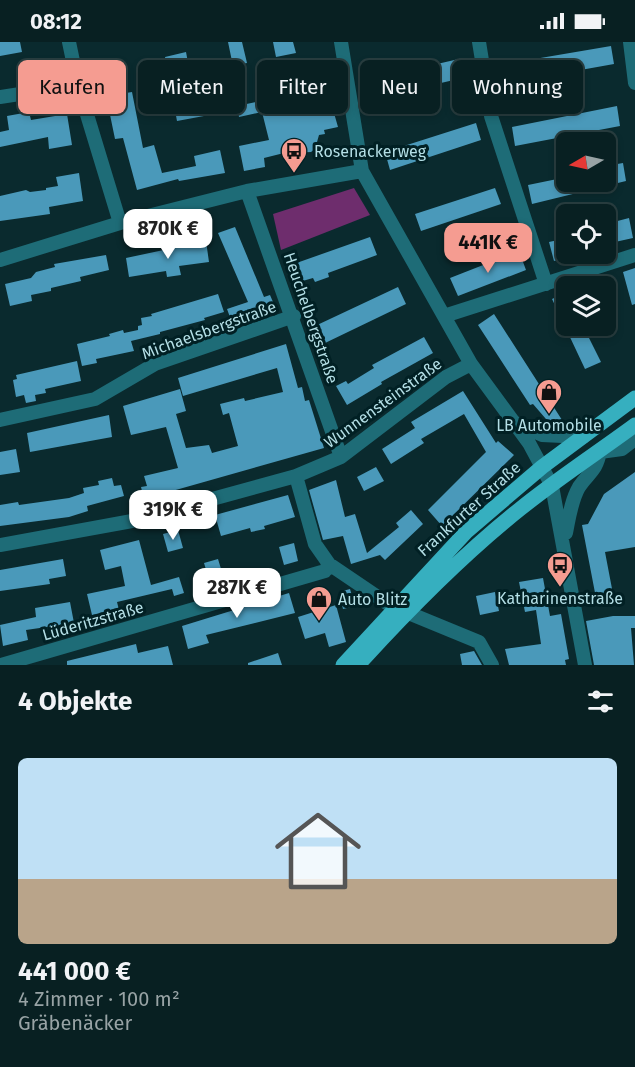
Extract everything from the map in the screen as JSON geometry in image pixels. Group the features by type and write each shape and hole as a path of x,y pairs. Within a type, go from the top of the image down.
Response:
{"main road":[{"name":"Frankfurter Straße","path":"358,665 400,610 467,531 542,467 635,398"},
{"name":"Frankfurter Straße","path":"343,665 400,610 480,543 635,425"}],"street":[{"path":"69,42 73,60"},
{"path":"341,42 362,171 471,364 516,423 552,486 585,665"},
{"path":"479,42 491,116 546,284"},
{"path":"630,42 635,83"},
{"path":"0,97 18,94"},
{"path":"87,114 120,223"},
{"path":"0,260 120,223 247,191 362,171"},
{"name":"Heuchelbergstraße","path":"247,191 294,316 341,457"},
{"path":"444,316 635,255"},
{"name":"Michaelsbergstraße","path":"0,420 95,399 154,364 294,316"},
{"name":"Wunnensteinstraße","path":"0,545 132,520 296,476 341,457 446,377 471,364"},
{"path":"516,423 542,435 583,436"},
{"name":"Frankfurter Straße","path":"600,452 622,449 635,439"},
{"path":"564,544 573,500 580,486 597,467 600,452"},
{"path":"296,476 315,544 329,564 400,610 479,642 492,665"},
{"name":"Lüderitzstraße","path":"1,665 325,571 329,564"}],"shaded area":[{"path":"354,188 370,215 281,250 273,214"}],"building":[{"path":"0,42 20,42 22,52 0,56"},
{"path":"228,42 242,42 247,63 245,63 245,60 232,60"},
{"path":"273,42 293,42 296,53 276,57"},
{"path":"611,46 614,64 583,70 583,60 528,60"},
{"path":"186,52 188,60 166,60 165,57"},
{"path":"452,61 452,80 440,83 440,63"},
{"path":"132,92 143,148 154,145 162,173 196,166 194,156 220,150 225,173 179,181 178,179 137,190 123,138 115,139 110,114 126,114 126,93"},
{"path":"257,102 257,113 239,117 238,114 245,114 245,104"},
{"path":"617,106 620,126 588,132 556,132 556,138 515,146 512,127"},
{"path":"30,114 31,120 67,114 72,145 49,149 48,137 0,147 0,132 9,130 7,116"},
{"path":"176,114 204,114 204,116 177,121"},
{"path":"262,114 334,114 338,127 324,130 325,134 319,135 315,149 311,152 292,153 292,151 264,158 265,167 244,171 239,146 269,140"},
{"path":"476,123 481,140 390,170 385,152"},
{"path":"623,163 626,181 616,183 616,164"},
{"path":"79,173 83,201 49,207 50,214 0,221 0,196 26,190 30,192 46,190 46,188 58,186 56,177"},
{"path":"556,179 556,192 581,192 532,204 528,185"},
{"path":"495,188 501,204 421,231 415,214"},
{"path":"629,218 633,238 616,242 616,221"},
{"path":"235,227 264,297 270,295 273,302 231,320 227,309 248,302 218,233"},
{"path":"370,237 377,255 328,273 329,277 315,282 313,278 299,282 296,274 292,275 288,266"},
{"path":"556,240 556,260 554,261 549,242"},
{"path":"206,241 209,262 179,266 181,275 167,277 166,271 129,277 126,258"},
{"path":"519,251 526,270 458,296 450,278"},
{"path":"106,255 109,270 80,277 81,281 31,295 32,301 10,306 5,284 31,278 36,272 55,267 54,264"},
{"path":"635,268 635,304 632,305 623,272"},
{"path":"398,287 406,304 323,344 315,326"},
{"path":"218,294 224,312 204,318 205,320 131,341 134,351 96,359 97,363 82,366 77,344 110,336 109,334 123,330 124,333 138,330 138,326 142,325 141,318"},
{"path":"494,314 562,420 552,426 533,404 530,405 478,325"},
{"path":"569,336 588,336 601,362 585,369"},
{"path":"424,337 433,353 381,382 382,384 347,405 336,386 346,381 348,384 374,368 372,365"},
{"path":"286,344 298,388 302,387 305,401 309,400 324,448 144,499 141,487 147,486 144,476 178,468 166,427 131,435 123,406 180,389 186,411 176,414 186,448 209,445 212,453 238,446 229,413 223,415 220,404 283,392 277,368 183,396 178,378"},
{"path":"77,361 81,381 45,389 46,393 35,395 36,401 26,403 24,395 16,397 13,380 17,379 16,375"},
{"path":"463,391 496,443 498,441 514,455 442,526 428,510 486,452 464,414 421,439 424,443 391,464 382,449 415,428 411,422"},
{"path":"109,415 112,437 30,452 27,433"},
{"path":"16,449 20,472 0,475 0,452"},
{"path":"376,467 384,481 364,491 357,477"},
{"path":"635,472 635,547 605,552 613,594 596,598 582,525 588,524 604,494"},
{"path":"112,478 114,486 121,485 124,496 87,506 88,511 69,517 0,526 0,505 18,502 19,505 69,498 84,493 83,488 99,485 98,481"},
{"path":"336,480 345,517 355,514 367,553 399,527 396,523 411,510 423,524 385,560 380,555 351,564 343,536 323,540 309,490"},
{"path":"288,495 295,517 264,526 265,529 251,532 250,528 221,536 215,515"},
{"path":"178,530 183,548 168,552 163,534"},
{"path":"139,540 151,585 179,577 184,593 174,596 172,589 117,602 119,610 92,615 87,594 125,586 121,566 105,570 100,550"},
{"path":"294,543 298,561 284,565 279,547"},
{"path":"63,559 66,576 49,579 50,584 0,591 0,570"},
{"path":"218,559 225,582 211,586 204,563"},
{"path":"543,578 550,616 561,614 569,659 565,660 566,665 509,665 505,649 541,644 536,610 525,612 519,582"},
{"path":"350,589 355,606 343,609 339,592"},
{"path":"495,592 499,611 480,615 476,596"},
{"path":"289,593 295,613 206,635 209,643 188,649 182,626"},
{"path":"70,602 74,623 26,630 28,640 3,646 0,625 36,617 35,608"},
{"name":"Auto Blitz","path":"336,605 346,642 329,647 325,633 305,639 298,617"},
{"path":"613,616 635,616 635,628 631,628 634,665 594,665 586,621"},
{"path":"136,644 138,653 168,646 173,665 67,665 67,661"},
{"path":"474,651 482,665 462,665 460,654"},
{"path":"278,653 282,665 248,665 248,663"}],"place":[{"name":"Rosenackerweg","path":"294,174"},
{"name":"LB Automobile","path":"549,415"},
{"name":"Katharinenstraße","path":"560,588"},
{"name":"Auto Blitz","path":"319,622"}]}
